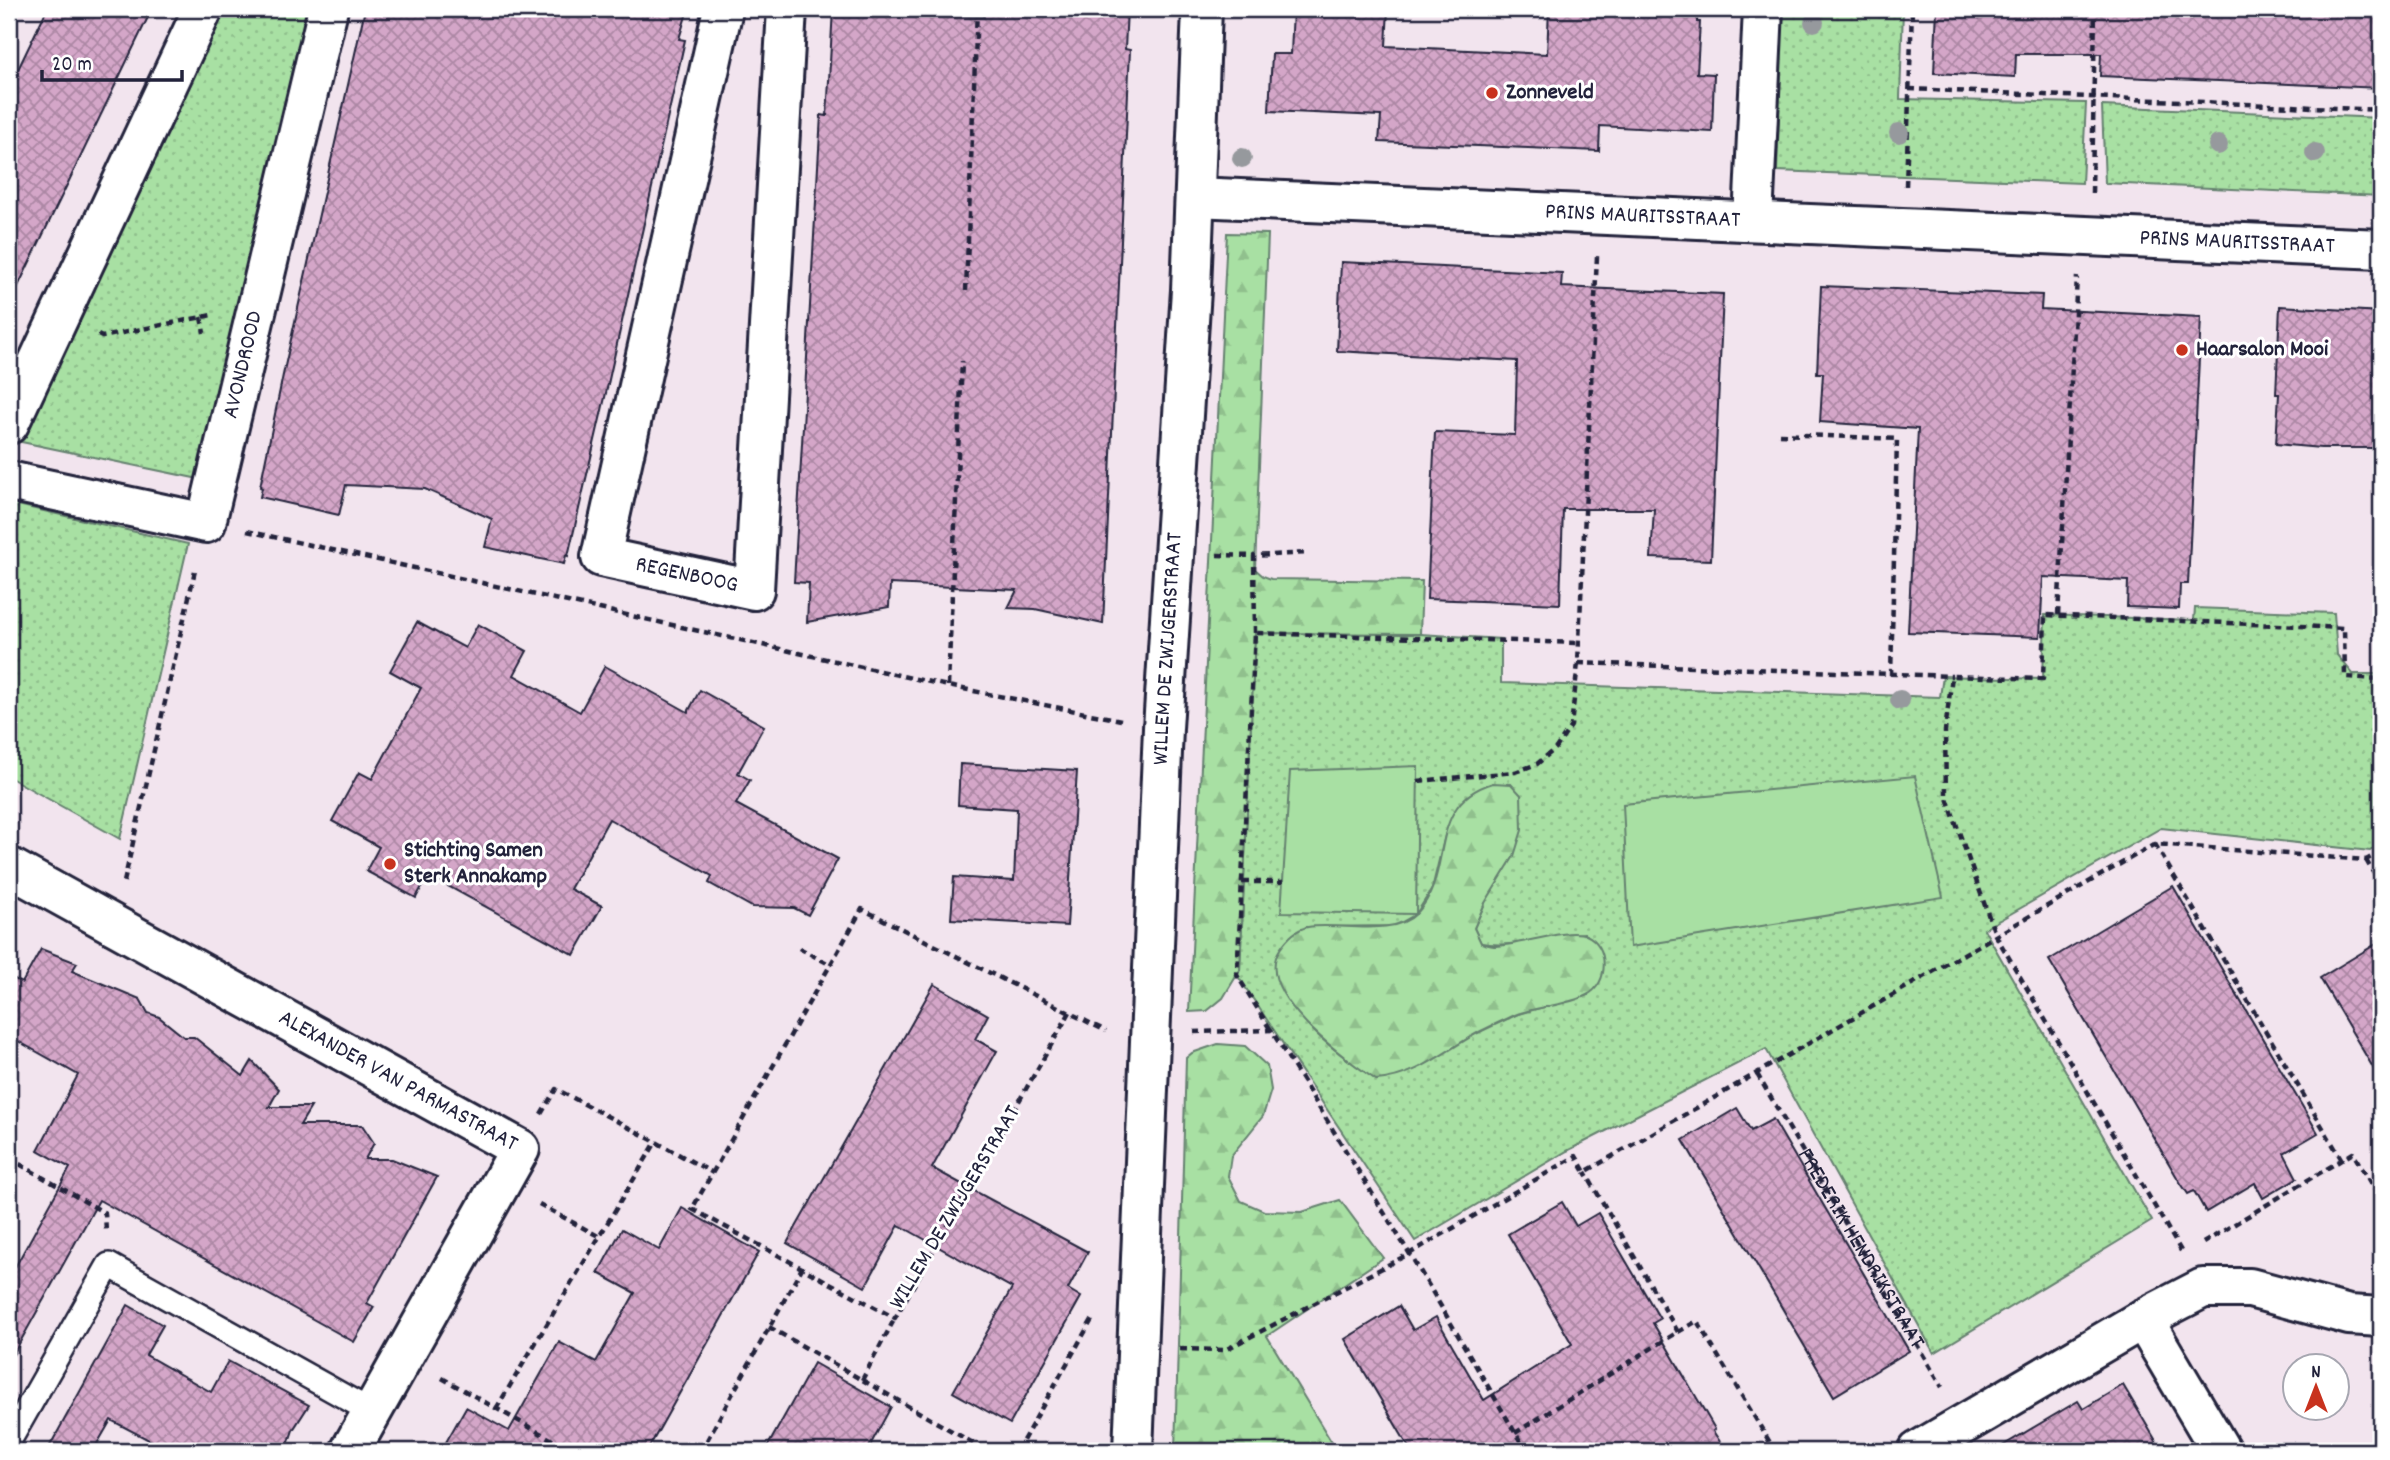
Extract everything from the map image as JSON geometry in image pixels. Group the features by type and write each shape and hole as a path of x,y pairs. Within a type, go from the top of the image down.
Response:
{"street":[{"path":"9,424 203,9"},
{"name":"AVONDROOD","path":"206,523 328,9"},
{"name":"REGENBOOG","path":"723,9 601,557 754,590 787,9"},
{"name":"WILLEM DE ZWIJGERSTRAAT","path":"1133,1451 1163,728 1195,197 1202,9"},
{"path":"1753,220 1763,9"},
{"name":"PRINS MAURITSSTRAAT","path":"1195,197 2381,249"},
{"path":"9,481 206,523"},
{"name":"ALEXANDER VAN PARMASTRAAT","path":"9,867 520,1149 351,1451"},
{"path":"1918,1451 2143,1319 2203,1288 2250,1288 2349,1315 2381,1317"},
{"path":"2143,1319 2221,1451"}],"lane":[{"path":"9,1441 108,1265 372,1412"}],"path":[{"path":"966,291 977,9"},
{"path":"1904,227 1912,9"},
{"path":"2058,615 2094,97 2095,9"},
{"path":"1909,89 2381,110"},
{"path":"1418,781 1515,772 1537,764 1556,748 1571,726 1578,663 1599,214"},
{"path":"60,315 102,337 228,312 255,319"},
{"path":"948,686 962,361"},
{"path":"1779,434 1897,439 1891,675"},
{"path":"114,925 206,523 948,686 1163,728"},
{"path":"1308,553 1254,556 1255,633 1237,975 1409,1254 1526,1451"},
{"path":"1578,663 2043,679 2045,615 2058,615 2344,628 2345,677 2381,679"},
{"path":"1255,633 1579,643"},
{"path":"1952,676 1945,731 1946,795 1995,934 2203,1288"},
{"path":"2155,844 2342,1160"},
{"path":"1585,1172 2155,844 2366,860 2381,852"},
{"path":"2366,860 2381,886"},
{"path":"1242,882 1283,882"},
{"name":"WILLEM DE ZWIJGERSTRAAT","path":"713,1173 692,1209 895,1318 1070,1012 862,909 831,965"},
{"path":"520,1149 556,1089 713,1173 831,965 799,948"},
{"path":"1150,1033 1271,1030"},
{"name":"FREDERIK HENDRIKSTRAAT","path":"1757,1074 1964,1424"},
{"path":"496,1409 656,1142"},
{"path":"2184,1255 2353,1153 2381,1201"},
{"path":"1137,1348 1225,1350 1409,1254 1576,1156 1678,1332"},
{"path":"9,1158 105,1213 108,1265"},
{"path":"501,1184 600,1237"},
{"path":"701,1451 802,1268"},
{"path":"1017,1451 1110,1288 1140,1289"},
{"path":"862,1380 895,1318"},
{"path":"1515,1433 1697,1321 1775,1451"},
{"path":"769,1327 987,1451"},
{"path":"404,1357 572,1451"}],"green space":[{"path":"219,9 308,9 199,479 12,440"},
{"path":"1783,9 1903,9 1900,99 2086,103 2082,183 1777,171"},
{"path":"2102,106 2381,118 2381,196 2105,183"},
{"path":"1227,233 1268,234 1255,569 1271,579 1422,581 1420,634 1255,633 1240,970 1223,998 1207,1011 1189,1012"},
{"path":"9,503 188,544 120,839 9,777"},
{"path":"2195,608 2334,613 2337,655 2353,674 2381,674 2381,845 2370,851 2161,828 1984,929 2152,1221 1934,1353 1766,1049 1567,1151 1415,1241 1237,975 1240,970 1255,633 1420,634 1501,639 1501,683 1940,697 1943,676 2043,679 2045,615 2194,620","holes":["1445,835 1485,903 1474,928 1481,943 1519,943 1584,933 1588,995 1518,1014 1377,1080 1330,1046 1305,1022 1284,992 1275,973 1306,927 1395,926 1416,914 1432,889"]},
{"path":"1418,766 1416,914 1281,912 1290,771"},
{"path":"1915,776 1943,897 1630,947 1623,804"},
{"path":"1493,783 1511,784 1521,795 1522,830 1514,856 1485,903 1474,928 1481,943 1496,946 1567,933 1586,935 1594,940 1603,955 1600,982 1594,990 1579,999 1515,1015 1481,1031 1418,1068 1391,1078 1376,1080 1325,1041 1290,1004 1279,985 1275,966 1280,949 1292,935 1308,927 1366,928 1407,921 1429,897 1449,823 1458,806 1472,793"},
{"path":"1218,1044 1245,1046 1267,1066 1271,1090 1263,1116 1231,1156 1228,1176 1241,1201 1264,1211 1302,1212 1340,1200 1383,1258 1267,1336 1337,1451 1175,1451 1186,1058 1192,1053"}],"building":[{"path":"47,9 152,9 9,305 9,88"},
{"path":"365,9 688,9 679,39 685,40 606,393 564,564 485,547 492,519 425,489 346,485 339,515 260,497 283,375"},
{"path":"833,9 906,9 906,14 984,17 984,9 1127,9 1125,49 1130,50 1103,624 1035,609 1008,608 1017,590 890,584 889,607 807,622 809,583 794,582 821,115 827,116"},
{"name":"Zonneveld","path":"1293,9 1388,9 1386,46 1547,54 1549,9 1698,9 1697,22 1700,22 1697,73 1714,74 1712,132 1600,126 1599,151 1379,142 1381,116 1269,111 1272,54 1291,54"},
{"path":"1937,9 2103,12 2103,9 2381,9 2381,88 2100,76 2101,54 2016,54 2015,77 1934,73"},
{"path":"1341,262 1562,273 1561,287 1723,294 1711,560 1651,558 1654,509 1563,509 1560,604 1427,599 1435,432 1515,435 1517,361 1337,351"},
{"path":"1821,286 2042,295 2041,309 2201,317 2188,584 2180,584 2179,609 2127,607 2128,581 2043,577 2040,637 1908,632 1918,429 1820,422 1823,373 1817,373"},
{"path":"2280,306 2381,312 2381,448 2321,448 2276,444"},
{"path":"417,622 465,648 478,624 527,651 514,675 580,712 605,666 688,712 700,690 764,726 738,773 750,780 736,804 838,859 808,915 794,908 752,907 709,883 712,876 609,819 570,889 602,906 574,955 428,875 416,898 366,871 379,847 332,821 359,772 372,779 421,688 390,671"},
{"path":"960,764 1077,771 1067,926 951,919 954,877 1014,881 1017,809 958,805"},
{"path":"2173,886 2318,1133 2284,1153 2297,1178 2263,1198 2255,1183 2206,1212 2194,1191 2188,1194 2178,1179 2049,960"},
{"path":"2381,941 2381,1081 2320,978"},
{"path":"41,949 77,963 72,971 140,999 148,1013 159,1017 184,1037 194,1037 243,1076 252,1061 279,1089 269,1107 311,1107 300,1125 362,1125 374,1143 365,1159 392,1159 437,1177 367,1303 374,1307 354,1342 99,1200 9,1362 9,1278 70,1168 38,1150 78,1075 9,1036 9,976 22,983"},
{"path":"934,984 988,1015 975,1039 997,1051 932,1168 1088,1252 1068,1289 1081,1297 1010,1424 953,1392 1012,1288 899,1225 865,1287 787,1243"},
{"path":"1737,1108 1751,1131 1773,1119 1909,1351 1834,1396 1683,1140"},
{"path":"1562,1202 1576,1226 1598,1213 1660,1319 1653,1323 1726,1451 1411,1451 1345,1339 1399,1306 1413,1330 1436,1317 1484,1400 1572,1344 1508,1234"},
{"path":"682,1208 759,1252 647,1451 441,1451 466,1407 509,1431 559,1342 596,1362 635,1293 598,1273 622,1229 659,1250"},
{"path":"128,1305 163,1325 146,1355 211,1392 228,1361 309,1405 293,1430 286,1451 170,1451 111,1420 93,1451 47,1451"},
{"path":"814,1363 891,1407 867,1451 765,1451"},
{"path":"2123,1385 2162,1451 1994,1451 2078,1401 2083,1409"}],"place":[{"name":"Zonneveld","path":"1492,93"},
{"name":"Haarsalon Mooi","path":"2182,350"},
{"name":"Stichting Samen Sterk Annakamp","path":"390,864"}]}
